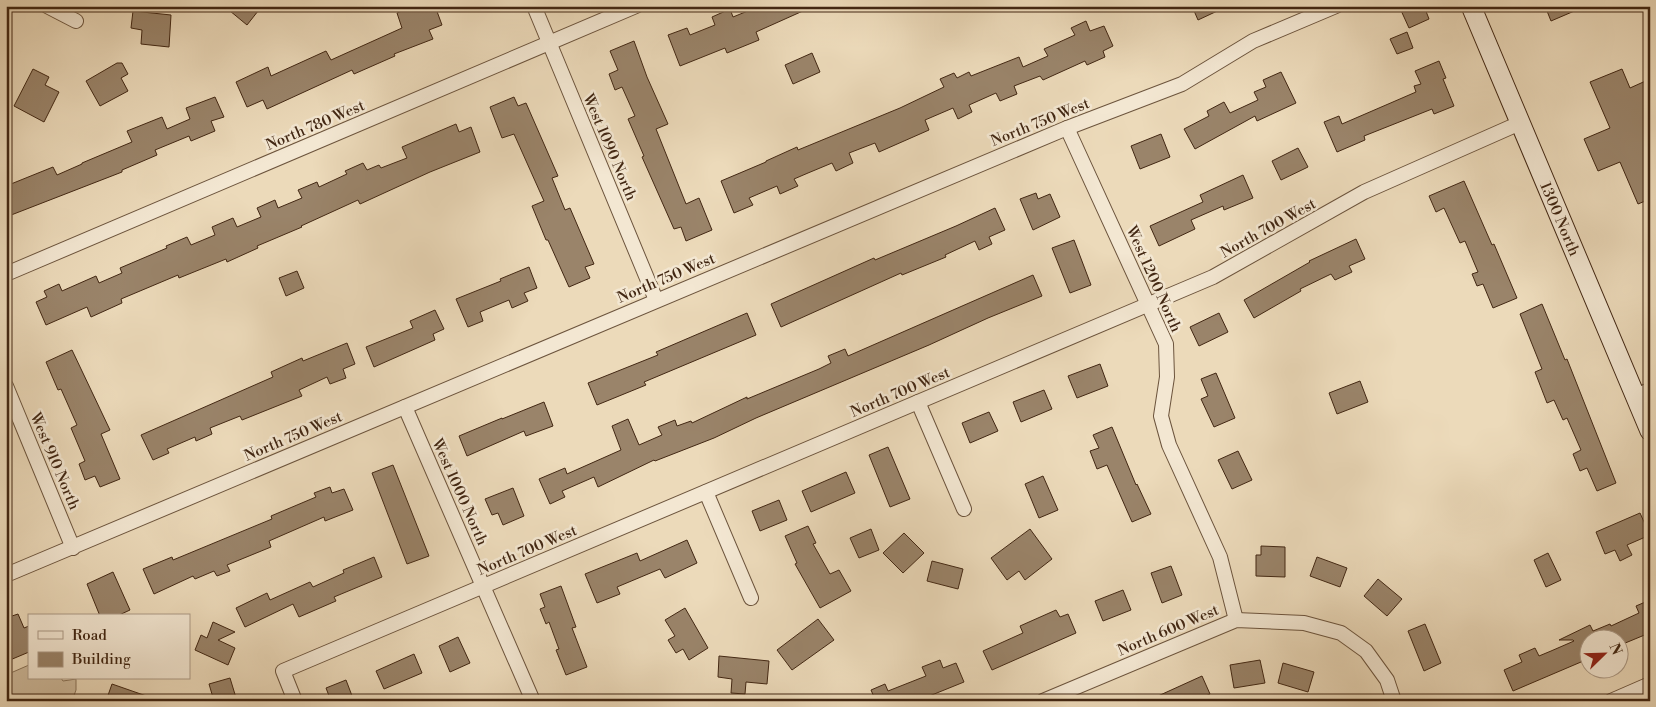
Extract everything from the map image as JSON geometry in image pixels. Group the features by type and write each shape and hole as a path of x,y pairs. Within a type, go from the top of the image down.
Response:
{"street":[{"path":"48,6 76,21"},
{"name":"West 1090 North","path":"534,6 656,300"},
{"name":"North 780 West","path":"6,274 636,6"},
{"name":"North 750 West","path":"6,576 1067,128 1182,84 1253,41 1336,6"},
{"name":"1300 North","path":"1471,6 1520,124 1642,393 1650,431"},
{"name":"North 700 West","path":"295,701 283,671 1213,277 1364,192 1520,124"},
{"name":"West 1200 North","path":"1067,128 1166,344 1167,377 1161,416 1169,445 1220,557 1236,620"},
{"name":"West 910 North","path":"6,386 73,548"},
{"path":"918,402 964,509"},
{"name":"West 1000 North","path":"405,407 533,701"},
{"path":"706,492 751,598"},
{"name":"North 600 West","path":"1043,701 1236,620 1304,624 1341,633 1366,651 1386,680 1394,701"},
{"path":"1611,701 1650,684"}],"shaded area":[{"path":"28,665 28,680 76,680 76,690 72,701 6,701 6,675"}],"building":[{"path":"224,6 262,6 247,25"},
{"path":"418,6 420,11 435,6 442,25 429,30 433,39 394,54 395,56 354,74 352,70 267,109 263,100 247,107 236,82 268,67 271,76 326,51 331,60 402,28 397,13"},
{"path":"760,6 814,6 756,32 759,40 727,53 725,48 680,66 668,35 687,28 690,35 715,25 712,17 730,9 733,17"},
{"path":"1192,6 1228,6 1198,20"},
{"path":"1399,6 1424,6 1429,19 1409,28"},
{"path":"1545,6 1586,6 1551,21"},
{"path":"133,11 171,15 169,47 141,44 142,30 131,28"},
{"path":"1086,21 1090,31 1104,26 1113,46 1103,51 1105,57 1087,65 1085,61 1043,80 1040,76 1014,86 1017,94 1000,101 996,93 969,105 972,112 958,119 953,108 925,120 929,130 879,152 875,143 849,153 853,163 836,171 832,163 808,173 794,179 798,186 780,194 777,186 749,198 753,205 734,213 721,181 797,147 798,150 900,108 944,87 940,79 954,73 957,78 969,72 971,76 1019,57 1023,67 1048,56 1044,49 1075,35 1071,28"},
{"path":"1407,32 1413,48 1397,54 1390,39"},
{"path":"634,41 647,77 668,124 656,129 686,204 699,198 712,230 686,241 681,227 674,229 642,157 644,156 628,119 635,116 622,87 615,90 609,74 618,70 610,51"},
{"path":"812,53 820,72 793,84 785,65"},
{"path":"1439,61 1446,78 1443,79 1454,106 1434,114 1432,109 1364,136 1365,140 1337,152 1324,122 1339,116 1342,124 1416,92 1414,86 1421,84 1415,71"},
{"path":"117,63 122,63 128,74 121,78 128,91 100,106 86,81"},
{"path":"33,69 49,77 45,85 59,92 44,122 14,106"},
{"path":"1622,69 1630,88 1650,79 1650,199 1638,204 1620,162 1598,171 1584,139 1610,128 1590,82"},
{"path":"1281,72 1296,103 1257,121 1255,116 1195,149 1184,129 1209,116 1207,111 1224,102 1230,113 1258,100 1254,92 1266,87 1263,80"},
{"path":"215,97 224,117 211,121 215,131 191,141 189,136 155,150 157,155 122,170 122,172 6,217 6,186 53,167 57,175 132,142 127,131 162,117 167,129 190,119 186,108"},
{"path":"514,97 518,106 526,103 558,176 552,178 565,210 570,208 594,264 585,267 590,278 569,287 532,206 544,201 514,134 502,138 490,107"},
{"path":"456,124 459,132 471,127 480,152 430,172 360,204 358,200 257,246 258,248 227,262 226,259 179,278 178,275 121,299 122,303 91,317 87,307 46,325 36,302 47,297 44,291 59,284 62,291 96,276 99,283 122,273 120,268 167,248 166,246 187,237 191,245 215,235 212,227 233,218 237,227 261,217 257,208 275,200 278,208 302,198 298,190 317,182 319,187 347,174 345,171 363,163 367,170 379,165 381,168 407,158 402,147"},
{"path":"1161,134 1170,157 1140,169 1131,146"},
{"path":"1298,148 1308,167 1281,180 1272,161"},
{"path":"1243,175 1253,198 1224,210 1223,206 1191,220 1195,229 1159,246 1150,226 1203,202 1200,195"},
{"path":"1464,181 1517,298 1493,308 1483,284 1477,286 1472,274 1478,272 1465,241 1460,243 1444,208 1436,212 1429,196"},
{"path":"1036,193 1038,199 1050,194 1060,217 1033,230 1020,199"},
{"path":"995,208 1005,230 989,237 992,244 979,250 975,241 945,255 946,257 902,275 901,273 781,327 771,304 874,258 875,260"},
{"path":"1356,239 1365,259 1349,266 1352,272 1335,280 1331,274 1300,289 1301,291 1254,318 1244,300 1309,261"},
{"path":"1074,240 1091,285 1070,293 1052,248"},
{"path":"529,267 537,288 524,293 528,301 512,308 509,300 480,312 483,321 468,327 456,299 501,281 500,279"},
{"path":"297,271 304,288 286,296 279,278"},
{"path":"1033,275 1042,296 756,418 714,438 654,460 598,487 594,477 562,491 565,497 550,504 539,479 565,468 567,474 621,450 612,426 628,419 639,445 662,435 658,427 675,420 677,426 691,421 692,423 747,397 747,399 819,369 831,363 828,356 845,349 848,356"},
{"path":"1542,304 1565,360 1567,359 1616,483 1597,491 1587,468 1580,471 1573,454 1581,450 1567,418 1563,420 1554,400 1547,403 1535,372 1542,369 1520,314"},
{"path":"435,310 444,329 433,334 435,340 374,367 366,347 413,328 410,321"},
{"path":"747,313 756,335 644,382 646,385 597,405 588,383 658,355 656,352"},
{"path":"1219,313 1228,332 1199,346 1190,327"},
{"path":"347,343 355,364 343,369 346,378 330,384 327,377 299,390 302,396 242,420 240,416 210,428 212,434 196,441 195,437 167,449 169,453 153,460 141,435 273,377 271,372 302,358 303,361"},
{"path":"72,350 110,430 101,434 120,479 100,487 95,476 85,480 79,464 85,461 71,428 77,425 61,389 58,390 46,362"},
{"path":"1100,364 1108,386 1077,398 1068,376"},
{"path":"1216,373 1235,418 1214,427 1201,399 1208,396 1201,379"},
{"path":"1360,381 1368,402 1337,414 1329,393"},
{"path":"1044,390 1052,409 1021,422 1013,402"},
{"path":"544,402 553,426 526,436 524,431 467,456 459,436"},
{"path":"989,412 998,431 970,443 962,423"},
{"path":"1112,427 1136,485 1151,514 1132,522 1107,465 1097,469 1090,451 1099,448 1093,435"},
{"path":"888,447 910,499 890,507 869,455"},
{"path":"1238,451 1252,480 1232,489 1218,460"},
{"path":"393,465 429,556 407,564 372,473"},
{"path":"846,472 855,493 811,512 802,491"},
{"path":"1043,476 1058,510 1039,518 1025,484"},
{"path":"330,487 332,493 344,489 353,510 325,521 324,517 269,541 271,547 227,565 230,571 217,576 214,571 195,579 193,576 154,594 143,569 172,557 173,560 272,519 271,516 316,497 314,493"},
{"path":"513,488 524,516 503,525 498,513 492,515 485,499"},
{"path":"779,500 787,520 760,531 752,511"},
{"path":"1640,513 1650,535 1627,545 1632,555 1620,561 1615,550 1605,554 1596,532"},
{"path":"808,526 816,543 813,544 830,574 839,570 851,591 820,608 795,564 797,563 785,536"},
{"path":"871,529 879,550 859,558 850,538"},
{"path":"1030,529 1052,559 1025,580 1019,571 1007,580 991,558"},
{"path":"904,533 924,553 903,573 883,553"},
{"path":"687,540 697,563 665,578 660,569 617,587 620,594 597,603 585,574 637,553 640,561"},
{"path":"1261,546 1285,547 1285,577 1256,576 1256,555 1261,555"},
{"path":"1548,553 1561,580 1546,587 1534,560"},
{"path":"374,557 382,577 334,597 336,601 299,617 293,604 245,627 236,608 267,593 270,600 310,582 313,587 344,573 343,570"},
{"path":"1317,557 1347,568 1340,587 1310,576"},
{"path":"932,561 963,569 958,589 927,581"},
{"path":"1171,566 1182,595 1162,603 1151,573"},
{"path":"113,572 130,610 121,614 99,614 87,584"},
{"path":"1378,579 1402,599 1387,616 1364,596"},
{"path":"561,586 576,627 572,628 587,667 566,675 556,650 559,649 549,622 546,624 540,609 545,607 540,594"},
{"path":"1123,590 1131,610 1103,621 1095,601"},
{"path":"1650,600 1650,639 1647,634 1628,642 1628,630 1595,630 1610,624 1611,626 1639,613 1636,606"},
{"path":"685,608 708,648 689,660 683,649 676,653 668,640 675,636 665,620"},
{"path":"1056,610 1060,617 1068,614 1076,633 992,670 983,651 1023,633 1020,626"},
{"path":"18,614 24,628 28,626 28,652 10,660 6,650 6,618"},
{"path":"818,619 834,640 792,670 777,650"},
{"path":"213,622 235,632 218,640 235,648 228,665 195,650 201,635 207,638"},
{"path":"1425,624 1441,663 1424,671 1408,631"},
{"path":"1590,625 1592,630 1580,630"},
{"path":"1578,631 1578,663 1513,691 1504,670 1522,662 1519,655 1535,648 1539,656 1574,641 1559,640"},
{"path":"458,637 470,663 450,672 439,646"},
{"path":"414,654 422,673 384,689 376,671"},
{"path":"719,656 769,661 767,684 746,682 745,694 731,693 732,679 718,677"},
{"path":"940,660 943,668 956,663 964,682 917,701 865,701 874,697 871,690 885,684 888,691 926,676 922,667"},
{"path":"1260,660 1265,683 1234,688 1230,665"},
{"path":"1283,663 1314,672 1308,692 1278,683"},
{"path":"1202,676 1210,694 1195,701 1147,701"},
{"path":"230,678 237,701 214,701 209,684"},
{"path":"346,680 354,701 331,701 326,688"},
{"path":"112,684 155,699 154,701 106,701"}]}
